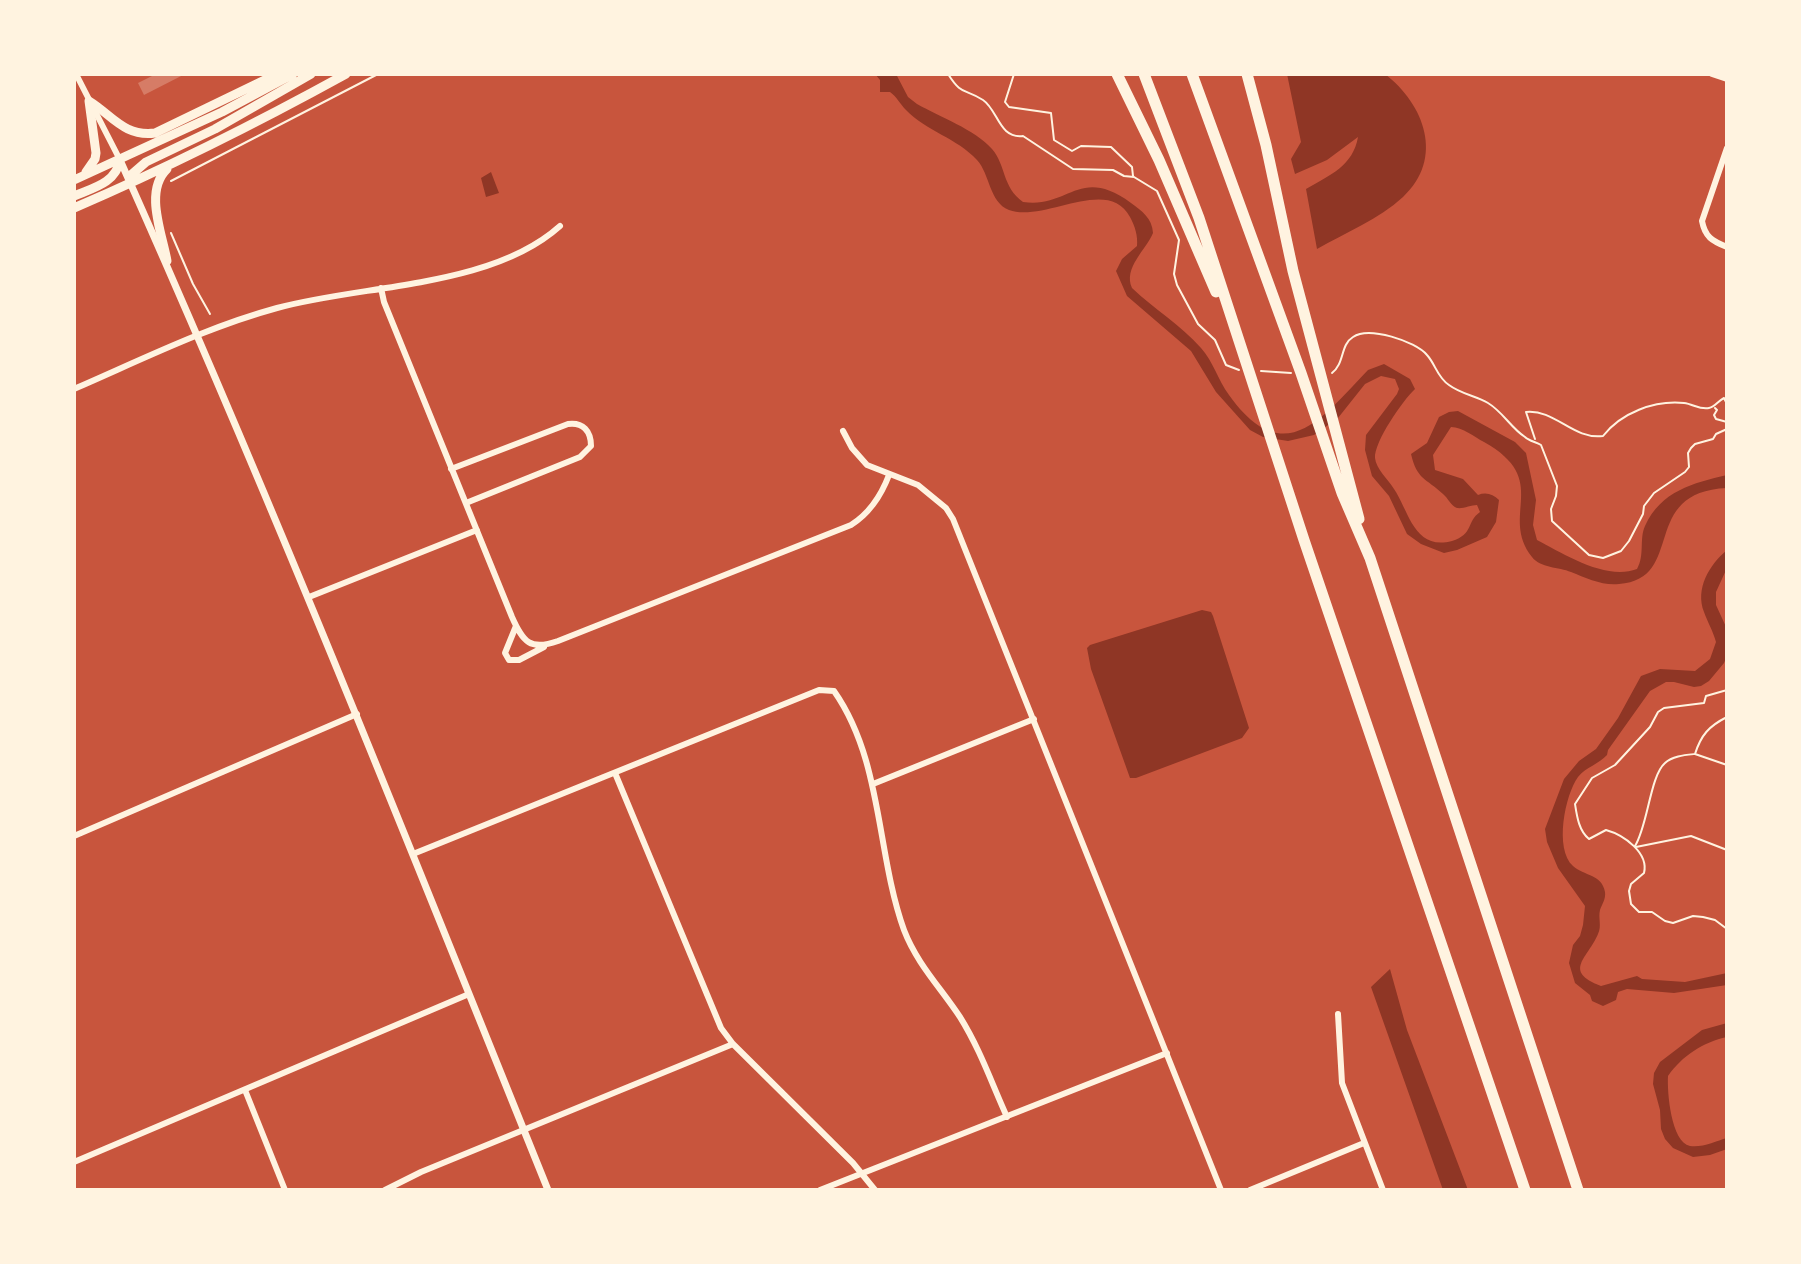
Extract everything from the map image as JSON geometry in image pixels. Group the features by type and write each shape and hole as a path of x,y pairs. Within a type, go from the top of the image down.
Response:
{"highway":[{"path":"1117,74 1159,160 1244,359"},
{"path":"1144,74 1199,218 1525,1190"},
{"path":"1194,74 1299,373 1370,558 1578,1190"},
{"path":"1247,74 1324,372 1347,493"}],"main road":[{"path":"89,101 127,131 145,135 277,74"},
{"path":"77,179 293,74"},
{"path":"130,184 131,175 146,162 215,129 311,74"},
{"path":"74,208 173,163 346,74"},
{"path":"77,179 91,166 96,153 89,101"},
{"path":"74,196 110,180 116,174 120,160"},
{"path":"167,261 155,188 159,177 173,163"}],"street":[{"path":"76,74 120,160 199,335 358,714 548,1190"},
{"path":"1712,74 1727,79"},
{"path":"1727,148 1702,221 1704,232 1712,242 1727,247"},
{"path":"74,389 199,335 280,307 450,275 496,262 542,242 560,226"},
{"path":"381,288 384,302 516,626 529,643 547,645"},
{"path":"451,469 568,424 581,425 588,431 591,446 580,457 466,503"},
{"path":"843,431 859,457 876,470 918,485 932,495 953,519 1221,1190"},
{"path":"516,626 505,653 509,660 519,660 547,645 851,525 870,510 889,475"},
{"path":"309,597 477,530"},
{"path":"413,854 819,690 834,691 848,711 873,784 889,874 905,932 933,982 959,1015 976,1044 1007,1117"},
{"path":"74,836 358,714"},
{"path":"873,784 1034,719"},
{"path":"615,773 711,1009 733,1044 875,1190"},
{"path":"74,1162 469,994"},
{"path":"1338,1014 1342,1083 1383,1190"},
{"path":"385,1190 523,1129 733,1044"},
{"path":"820,1190 1167,1053"},
{"path":"245,1090 285,1190"},
{"path":"1250,1190 1364,1143"}],"path":[{"path":"170,182 378,74"},
{"path":"948,74 957,88 984,101 1005,131 1018,138 1023,136 1073,169 1113,170 1134,177 1157,191 1179,240 1174,274 1177,285 1198,324 1215,340 1226,365 1236,369 1299,373"},
{"path":"1014,74 1005,102 1009,107 1051,113 1054,140 1072,151 1081,146 1111,147 1132,167 1134,177"},
{"path":"169,226 193,284 210,314"},
{"path":"1324,372 1338,369 1346,343 1367,331 1422,349 1449,385 1491,405 1525,438 1535,441 1546,453 1557,486 1551,509 1552,521 1589,555 1603,558 1621,551 1654,493 1685,472 1689,467 1688,453 1691,448 1727,429"},
{"path":"1535,441 1526,412 1546,415 1572,431 1594,437 1603,436 1612,425 1637,410 1684,403 1704,409 1714,407 1722,398 1727,404"},
{"path":"1714,407 1717,410 1714,415 1716,419 1727,422"},
{"path":"1727,690 1706,696 1704,703 1664,708 1658,712 1650,727 1628,752 1615,765 1592,778 1575,804 1576,814 1589,839 1606,830 1616,833 1635,847 1646,866 1629,891 1635,909 1652,912 1673,923 1693,916 1715,920 1727,929"},
{"path":"1695,754 1707,728 1727,717"},
{"path":"1635,847 1644,832 1658,770 1667,760 1695,754 1727,765"},
{"path":"1635,847 1691,836 1727,850"}],"shaded area":[{"path":"875,74 896,74 908,97 917,104 985,142 996,155 1011,190 1023,202 1052,200 1086,188 1099,188 1113,192 1143,212 1151,223 1153,233 1130,273 1132,288 1201,348 1229,395 1249,418 1267,430 1285,434 1302,429 1335,405 1368,370 1384,364 1410,379 1415,389 1384,432 1375,458 1414,527 1429,540 1439,543 1459,538 1480,512 1477,505 1455,507 1423,478 1413,463 1411,454 1427,443 1439,417 1449,412 1458,411 1515,442 1526,453 1536,500 1533,525 1537,540 1599,569 1625,572 1637,569 1645,526 1660,504 1679,490 1727,475 1727,488 1700,493 1682,504 1672,519 1652,567 1640,579 1619,584 1601,583 1535,561 1523,542 1520,484 1516,470 1504,456 1484,442 1464,430 1451,427 1433,455 1435,470 1463,479 1478,495 1497,498 1496,522 1487,537 1457,550 1444,553 1421,544 1407,534 1389,496 1372,476 1365,450 1366,435 1397,394 1399,389 1395,379 1381,376 1365,384 1338,418 1314,435 1288,441 1263,437 1250,430 1216,392 1191,351 1127,296 1116,271 1122,259 1137,246 1137,239 1132,220 1120,205 1107,200 1091,200 1040,211 1009,210 997,201 977,160 914,117 890,92 880,92 880,80"},
{"path":"1287,74 1385,74 1410,100 1424,132 1426,149 1423,166 1416,182 1403,197 1373,219 1317,249 1306,189 1346,163 1358,137 1327,160 1295,174 1291,159 1301,142"},
{"path":"491,172 499,193 486,197 481,178"},
{"path":"1727,550 1727,568 1716,592 1716,605 1727,629 1724,663 1701,686 1666,682 1650,691 1607,755 1578,777 1573,785 1563,835 1567,858 1577,869 1596,878 1605,892 1599,931 1581,963 1583,975 1601,986 1637,976 1685,982 1727,973 1727,985 1674,993 1627,989 1618,992 1616,1000 1603,1006 1592,1001 1590,995 1575,983 1569,963 1573,945 1580,936 1585,906 1558,868 1545,829 1564,779 1579,761 1596,749 1618,718 1641,676 1660,669 1695,671 1710,659 1716,642 1701,595 1709,570"},
{"path":"1202,610 1211,612 1213,616 1249,728 1242,738 1130,778 1091,669 1087,648"},
{"path":"1390,969 1407,1030 1468,1190 1443,1190 1371,987"},
{"path":"1727,1023 1727,1037 1694,1051 1668,1076 1668,1093 1678,1136 1690,1146 1727,1138 1727,1149 1693,1157 1673,1148 1665,1139 1653,1084 1654,1073 1660,1062 1702,1030"}],"building":[{"path":"156,74 185,74 144,95 138,83"}]}
